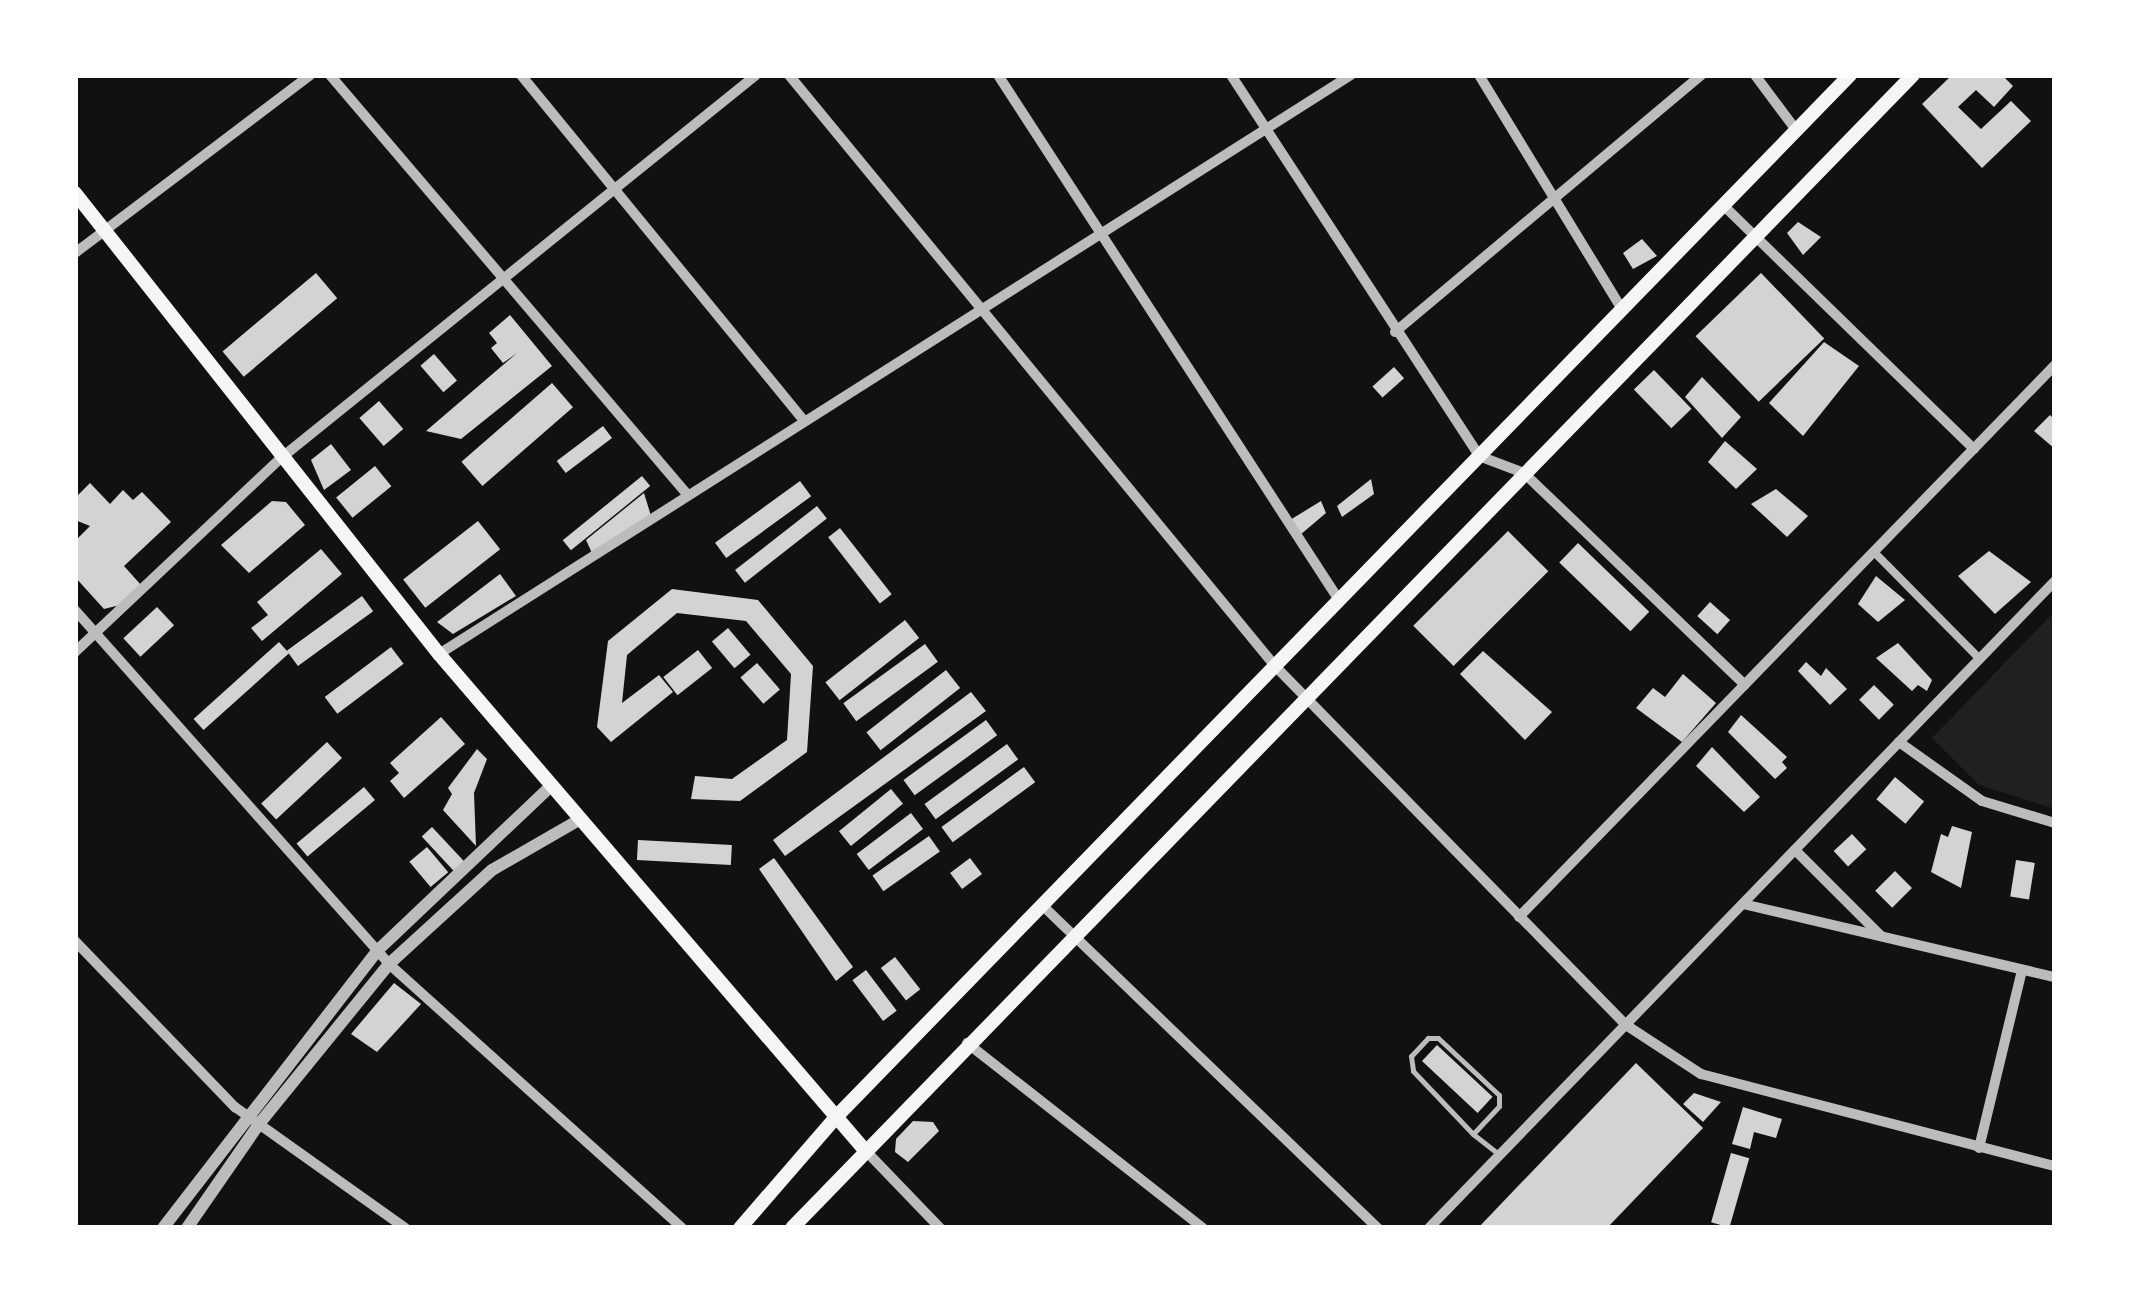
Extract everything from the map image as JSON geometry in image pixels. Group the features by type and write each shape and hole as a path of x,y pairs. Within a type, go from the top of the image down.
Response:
{"main road":[{"path":"740,1228 836,1117 1850,75"},
{"path":"792,1228 966,1042 1913,75"},
{"path":"75,193 439,654 863,1148"}],"street":[{"path":"75,253 310,75"},
{"path":"330,75 686,494"},
{"path":"521,75 804,421"},
{"path":"75,652 281,458 612,186 756,75"},
{"path":"789,75 985,306 1275,666 1626,1025 1701,1074 2055,1166"},
{"path":"998,75 1339,600"},
{"path":"1231,75 1479,456 1524,472 1744,685"},
{"path":"439,654 1352,75"},
{"path":"1479,75 1622,309"},
{"path":"1396,332 1701,75"},
{"path":"1755,75 1796,130"},
{"path":"1723,205 1974,449"},
{"path":"1519,917 2055,365"},
{"path":"1874,552 1980,659"},
{"path":"1429,1228 2055,581"},
{"path":"75,610 376,951 682,1228"},
{"path":"1899,742 1982,801 2055,823"},
{"path":"163,1228 244,1114 376,951 551,786"},
{"path":"186,1228 259,1124 389,964 492,870 579,820"},
{"path":"1795,850 1882,937"},
{"path":"1743,904 2055,978"},
{"path":"1042,905 1378,1228"},
{"path":"75,941 244,1114 405,1228"},
{"path":"1979,1148 2022,970"},
{"path":"966,1042 1202,1228"},
{"path":"863,1148 940,1228"}],"lane":[{"path":"1473,1134 1499,1106 1499,1095 1438,1038 1428,1038 1411,1056 1413,1071 1473,1134 1500,1155"}],"shaded area":[{"path":"2055,611 2055,809 1979,785 1932,738"}],"building":[{"path":"1952,75 2002,75 2013,86 1994,107 1976,90 1958,107 1981,129 2011,101 2031,121 1982,168 1922,104"},
{"path":"1798,222 1821,237 1803,255 1787,233"},
{"path":"1642,239 1657,256 1633,269 1623,253"},
{"path":"316,273 337,298 244,377 223,351"},
{"path":"1761,273 1824,338 1759,402 1696,336"},
{"path":"510,315 552,366 461,439 426,431 517,353 503,363 491,348 497,343 489,333"},
{"path":"1824,342 1859,366 1803,436 1769,403"},
{"path":"434,354 457,380 443,392 420,366"},
{"path":"1394,367 1404,378 1382,398 1372,386"},
{"path":"1654,370 1692,409 1671,428 1634,389"},
{"path":"1702,377 1741,417 1722,438 1685,397"},
{"path":"552,383 573,407 482,486 461,462"},
{"path":"379,401 403,429 384,446 359,418"},
{"path":"2050,415 2055,420 2055,449 2034,431"},
{"path":"603,426 612,438 566,473 557,461"},
{"path":"1725,441 1757,469 1736,489 1708,462"},
{"path":"331,444 351,470 324,490 311,460"},
{"path":"375,466 391,486 353,518 336,497"},
{"path":"642,476 650,486 571,550 563,540"},
{"path":"1371,479 1374,494 1342,517 1337,506"},
{"path":"800,481 811,496 726,558 715,543"},
{"path":"90,483 110,504 123,490 133,500 142,492 171,522 124,566 141,585 120,605 104,609 75,577 75,541 90,526 75,520 75,498"},
{"path":"1776,489 1808,516 1787,537 1751,504"},
{"path":"644,493 651,516 592,553 586,540"},
{"path":"272,501 286,502 305,525 249,573 221,545"},
{"path":"1321,501 1326,513 1300,535 1290,520"},
{"path":"817,506 827,519 745,583 735,570"},
{"path":"478,521 500,549 425,608 403,579"},
{"path":"840,528 892,594 880,603 828,537"},
{"path":"1508,531 1548,571 1454,666 1413,626"},
{"path":"1578,543 1649,612 1630,631 1559,562"},
{"path":"321,549 342,574 262,641 251,628 268,615 257,602"},
{"path":"1989,551 2031,582 1995,614 1958,576"},
{"path":"500,574 516,596 453,634 437,622"},
{"path":"1876,576 1905,600 1878,622 1858,604"},
{"path":"672,589 758,600 813,666 807,752 740,801 691,799 695,776 732,779 787,740 791,674 746,621 677,613 627,655 622,703 659,675 673,692 611,742 597,727 608,641"},
{"path":"362,596 373,611 298,666 287,651"},
{"path":"1710,602 1730,620 1717,634 1697,616"},
{"path":"157,607 174,625 140,657 123,638"},
{"path":"905,620 919,638 840,700 825,682"},
{"path":"728,628 750,655 734,668 712,641"},
{"path":"279,642 289,653 204,730 194,719"},
{"path":"1898,643 1932,680 1927,691 1918,685 1912,691 1876,658"},
{"path":"925,644 938,662 856,721 843,703"},
{"path":"391,647 404,664 337,714 325,697"},
{"path":"698,650 712,668 677,695 663,677"},
{"path":"1483,651 1552,712 1525,740 1460,674"},
{"path":"1806,662 1821,676 1826,668 1847,689 1830,705 1798,671"},
{"path":"757,663 780,689 763,704 740,677"},
{"path":"946,670 960,688 881,750 866,732"},
{"path":"1683,674 1716,703 1682,742 1636,708 1653,688 1665,697"},
{"path":"1874,685 1894,705 1879,720 1859,700"},
{"path":"971,692 986,711 785,856 773,840"},
{"path":"1741,715 1787,757 1782,762 1787,768 1775,779 1728,732"},
{"path":"441,717 465,744 404,798 390,781 399,773 390,763"},
{"path":"986,720 997,735 915,795 903,780"},
{"path":"327,742 342,758 276,819 261,803"},
{"path":"1007,744 1018,759 936,819 924,804"},
{"path":"1712,747 1760,797 1744,812 1696,766"},
{"path":"477,749 487,759 474,793 476,846 443,810 452,794 448,788"},
{"path":"1024,767 1035,782 953,842 941,827"},
{"path":"1895,777 1924,801 1905,824 1876,799"},
{"path":"364,787 375,800 308,857 297,844"},
{"path":"891,789 903,804 851,846 839,831"},
{"path":"911,813 923,829 869,870 857,854"},
{"path":"1952,826 1972,832 1961,888 1931,872 1941,834 1948,837"},
{"path":"432,827 464,861 454,871 422,837"},
{"path":"1852,834 1866,849 1848,866 1834,851"},
{"path":"929,836 940,852 883,891 872,876"},
{"path":"638,840 732,845 731,865 637,860"},
{"path":"427,847 448,872 431,887 409,862"},
{"path":"774,858 853,967 836,981 759,869"},
{"path":"970,858 982,874 962,889 950,873"},
{"path":"2016,860 2035,863 2029,900 2010,897"},
{"path":"1895,871 1912,888 1892,908 1875,891"},
{"path":"895,957 920,989 906,1000 881,968"},
{"path":"866,970 897,1011 883,1021 852,980"},
{"path":"394,983 421,1004 377,1052 351,1034"},
{"path":"1437,1045 1493,1097 1478,1113 1422,1061"},
{"path":"1636,1063 1703,1128 1607,1228 1478,1228"},
{"path":"1694,1093 1721,1102 1703,1122 1683,1104"},
{"path":"1743,1107 1782,1119 1776,1138 1754,1132 1750,1149 1732,1144"},
{"path":"913,1121 933,1122 939,1131 908,1162 895,1152 896,1139"},
{"path":"1731,1153 1749,1158 1729,1227 1711,1222"}]}
